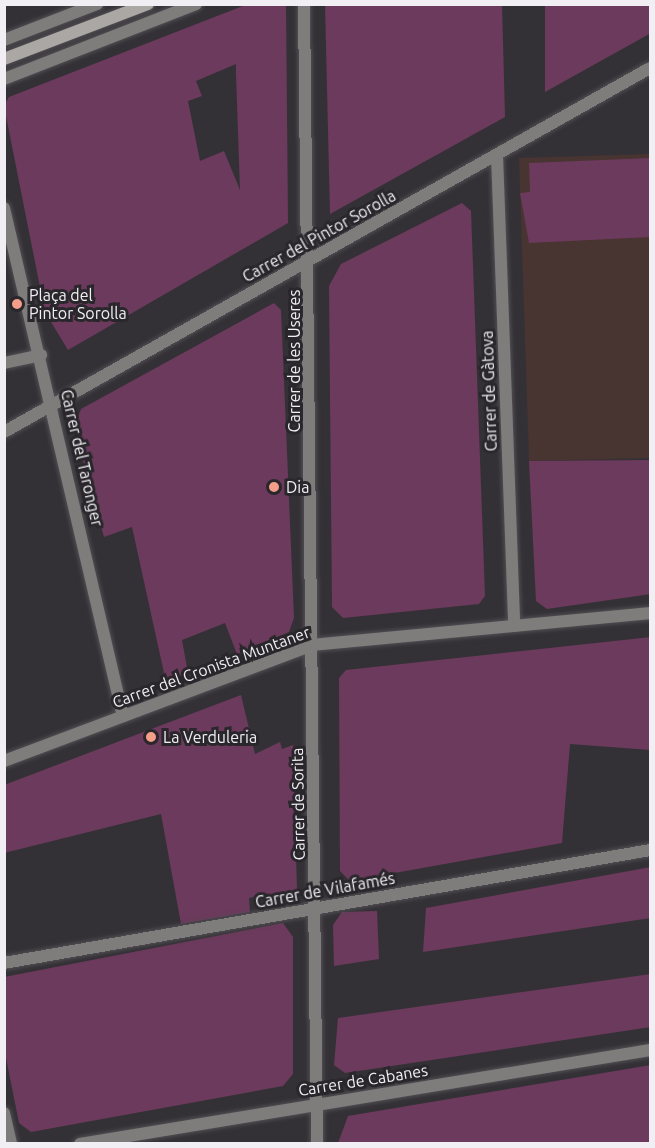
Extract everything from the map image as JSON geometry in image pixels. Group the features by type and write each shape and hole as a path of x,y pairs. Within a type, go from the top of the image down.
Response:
{"main road":[{"path":"4,59 148,4"}],"street":[{"path":"4,40 97,4"},
{"path":"4,79 196,4"},
{"name":"Carrer de les Useres","path":"304,4 310,260 312,645"},
{"name":"Carrer del Pintor Sorolla","path":"4,432 651,68"},
{"name":"Carrer de Gàtova","path":"497,155 514,626"},
{"name":"Carrer del Taronger","path":"4,208 11,255 41,355 123,716"},
{"path":"4,363 41,355"},
{"name":"Carrer del Cronista Muntaner","path":"4,761 312,645 651,613"},
{"name":"Carrer de Sorita","path":"312,645 317,1143"},
{"name":"Carrer de Vilafamés","path":"4,963 651,850"},
{"name":"Carrer de Cabanes","path":"80,1143 651,1050"},
{"path":"4,1113 11,1143"}],"shaded area":[{"path":"650,154 650,458 529,461 519,158"}],"building":[{"path":"248,4 286,4 288,223 68,350 45,312 4,106 9,97","holes":["236,64 240,190 224,151 200,161 188,101 202,96 196,81"]},
{"path":"325,4 502,4 505,117 330,214"},
{"path":"545,4 651,4 651,33 545,92"},
{"path":"651,158 651,237 529,243 520,193 530,192 529,163"},
{"path":"462,203 471,211 485,596 479,604 343,618 332,607 329,286 341,264"},
{"path":"274,303 281,310 294,618 289,632 237,654 225,623 182,640 188,673 166,682 132,527 104,537 74,428 81,409"},
{"path":"651,460 651,594 547,609 536,601 529,461"},
{"path":"651,637 651,750 570,744 562,843 350,881 340,871 339,678 346,670"},
{"path":"241,695 255,754 280,742 282,749 293,745 297,890 249,898 250,912 181,924 161,814 4,853 4,785"},
{"path":"651,867 651,918 423,952 426,908"},
{"path":"377,911 379,959 334,966 333,925 342,912"},
{"path":"283,923 293,937 293,1074 283,1086 31,1132 19,1123 4,1048 4,977"},
{"path":"651,974 651,1027 345,1073 334,1065 338,1018"},
{"path":"651,1065 651,1143 338,1143 348,1116"}],"place":[{"name":"Plaça del Pintor Sorolla","path":"17,304"},
{"name":"Dia","path":"274,487"},
{"name":"La Verduleria","path":"151,737"}]}
